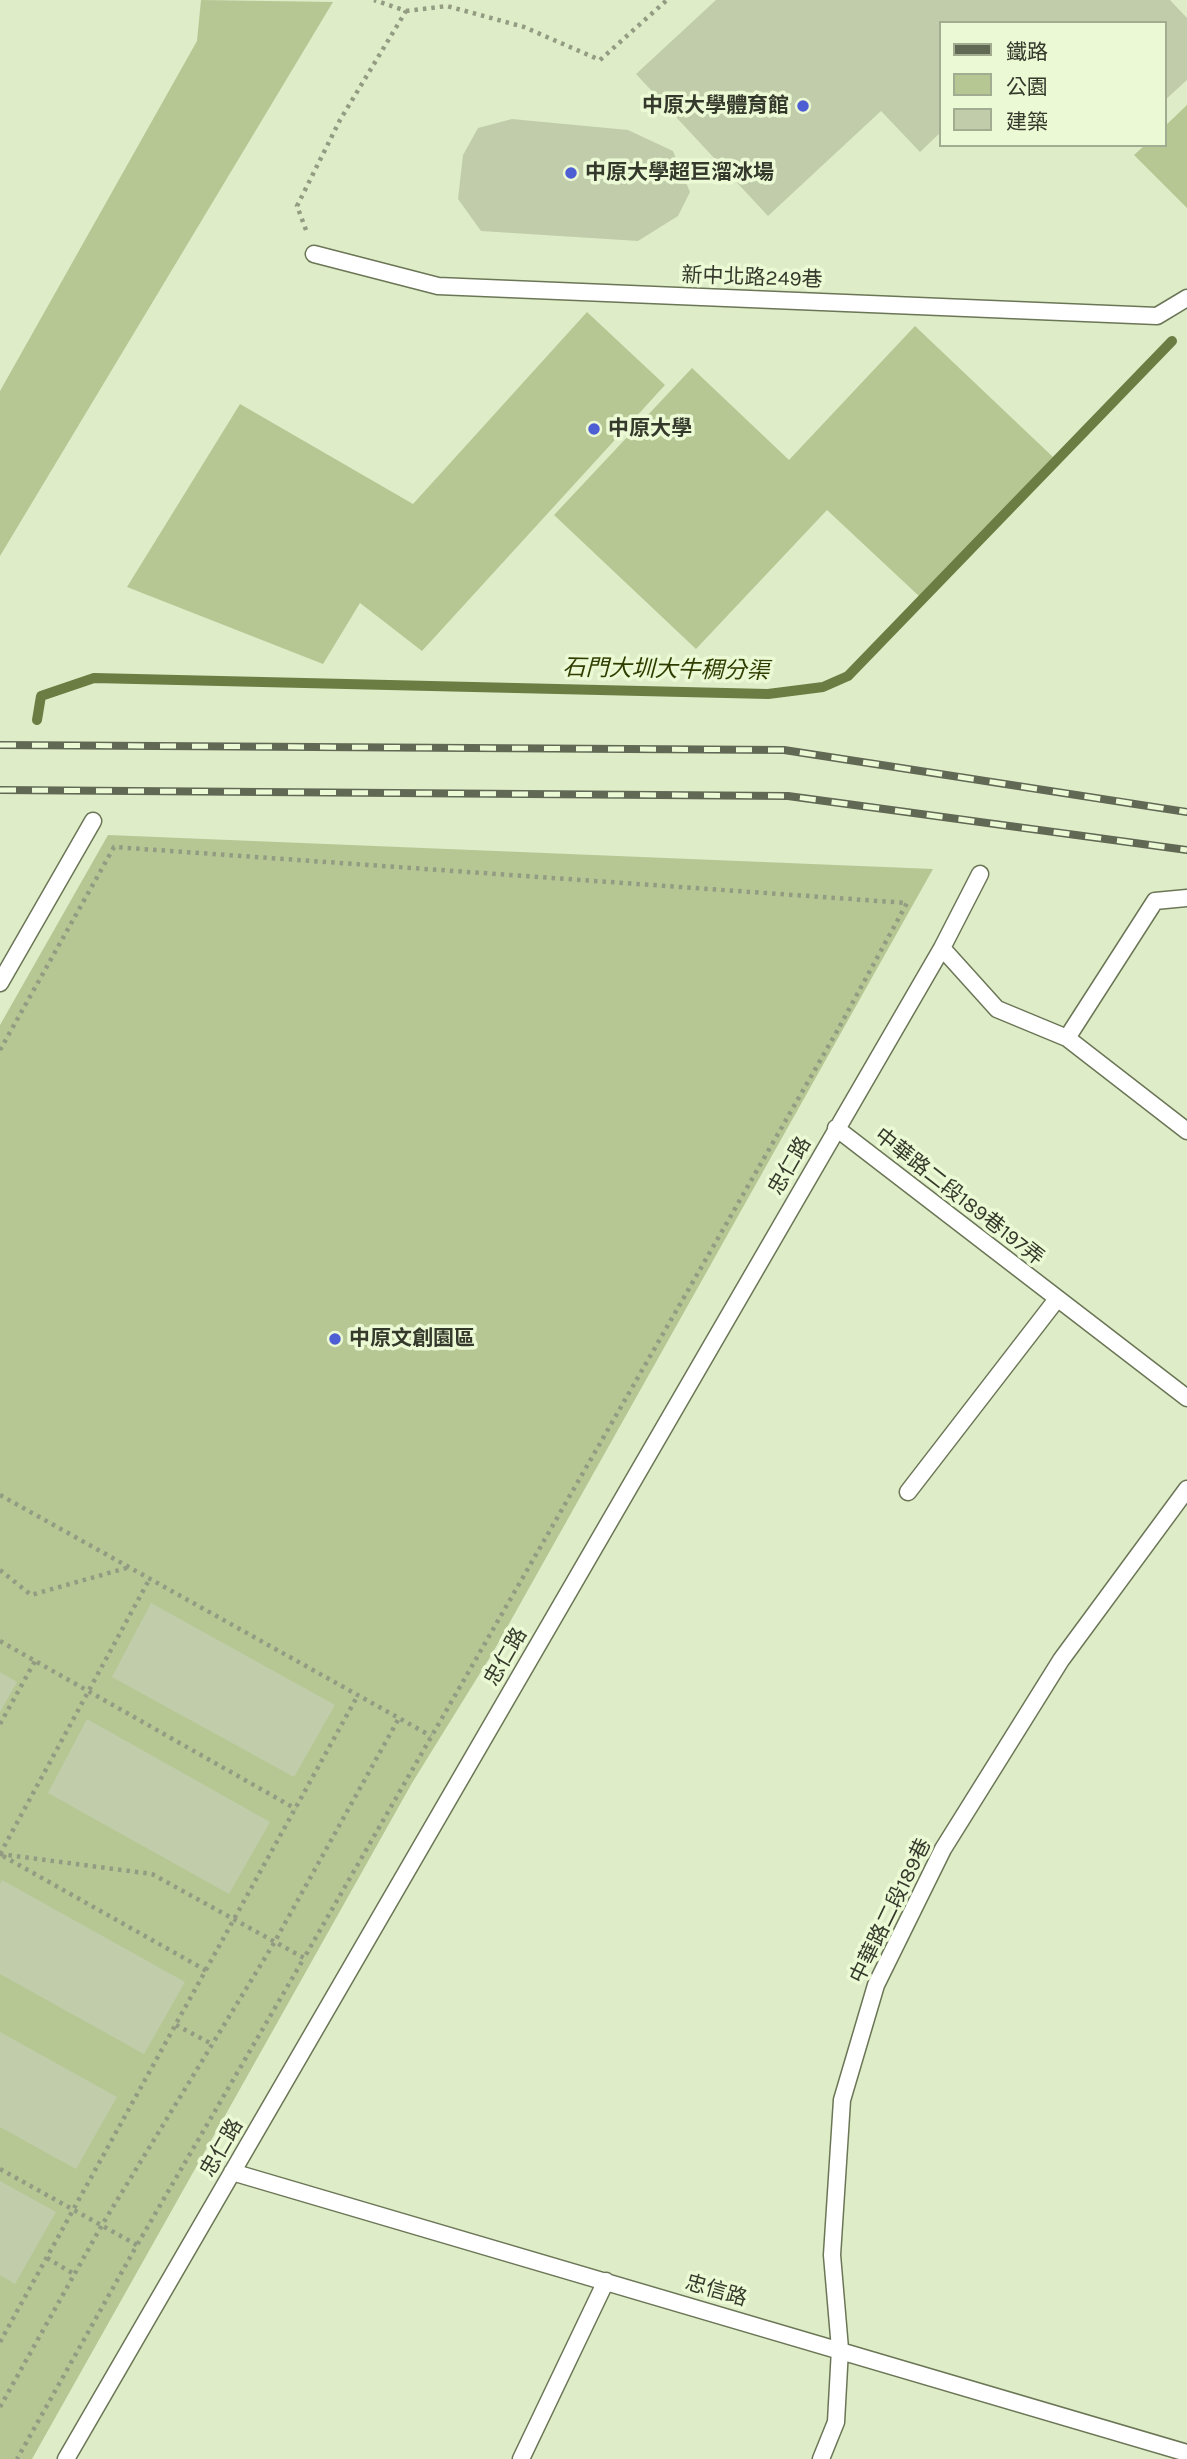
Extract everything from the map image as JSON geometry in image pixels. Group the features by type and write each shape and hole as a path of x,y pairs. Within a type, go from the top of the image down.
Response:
{"lane":[{"name":"新中北路249巷","path":"314,254 438,286 1157,316 1187,298"},
{"path":"0,983 93,821"},
{"name":"忠仁路","path":"66,2459 942,948 980,874"},
{"path":"1067,1038 1155,901 1185,899"},
{"path":"942,948 996,1009 1067,1038 1187,1131"},
{"name":"中華路二段189巷197弄","path":"836,1128 1187,1398"},
{"path":"908,1493 1056,1298"},
{"name":"中華路二段189巷","path":"821,2459 836,2422 840,2349 832,2255 842,2100 876,1986 943,1849 1002,1754 1061,1660 1187,1489"},
{"name":"忠信路","path":"232,2172 1187,2453"},
{"path":"521,2459 606,2281"}],"path":[{"path":"374,0 406,11 447,6 524,27 600,60 667,0"},
{"path":"314,254 297,206 340,120 406,11"},
{"path":"0,1050 114,847 907,903 836,1033 137,2245 17,2459"},
{"path":"0,1494 431,1736"},
{"path":"0,1570 31,1595 130,1567"},
{"path":"0,1854 150,1578"},
{"path":"0,1641 296,1809"},
{"path":"0,1724 35,1661"},
{"path":"0,2342 358,1695"},
{"path":"0,2407 102,2225 274,1943 399,1718"},
{"path":"0,1854 152,1874 304,1958"},
{"path":"0,1854 206,1971"},
{"path":"176,2025 212,2044"},
{"path":"0,2169 137,2245"},
{"path":"47,2258 74,2274"}],"green space":[{"path":"201,0 333,2 0,556 0,391 197,41"},
{"path":"1187,105 1187,208 1134,155 1143,147 1166,147 1166,125"},
{"path":"587,312 665,385 422,651 360,603 323,664 127,587 240,404 413,504"},
{"path":"915,326 1053,457 920,597 827,510 696,649 554,515 692,368 789,460"},
{"name":"中原文創園區","path":"108,835 933,869 492,1654 412,1783 32,2459 0,2459 0,1025"}],"building":[{"name":"中原大學體育館","path":"716,0 1170,0 1187,18 1187,80 1166,99 1166,21 939,21 939,134 920,152 881,111 768,216 636,74"},
{"name":"中原大學超巨溜冰場","path":"512,119 628,130 673,151 690,192 678,216 638,241 481,231 458,199 463,155 478,128"},
{"path":"151,1603 335,1705 294,1777 112,1677"},
{"path":"0,1672 17,1682 0,1712"},
{"path":"87,1719 270,1822 229,1894 48,1793"},
{"path":"2,1880 185,1982 144,2054 0,1974"},
{"path":"0,2032 117,2097 76,2169 0,2127"},
{"path":"0,2181 56,2212 15,2284 0,2275"}],"waterway":[{"name":"石門大圳大牛稠分渠","path":"37,720 41,696 94,678 768,694 823,687 848,676 1172,341"}],"railway":[{"path":"0,745 784,750 1187,812"},
{"path":"0,790 788,796 1187,850"}],"place":[{"name":"中原大學體育館","path":"803,106"},
{"name":"中原大學超巨溜冰場","path":"571,173"},
{"name":"中原大學","path":"594,429"},
{"name":"中原文創園區","path":"335,1339"}]}
